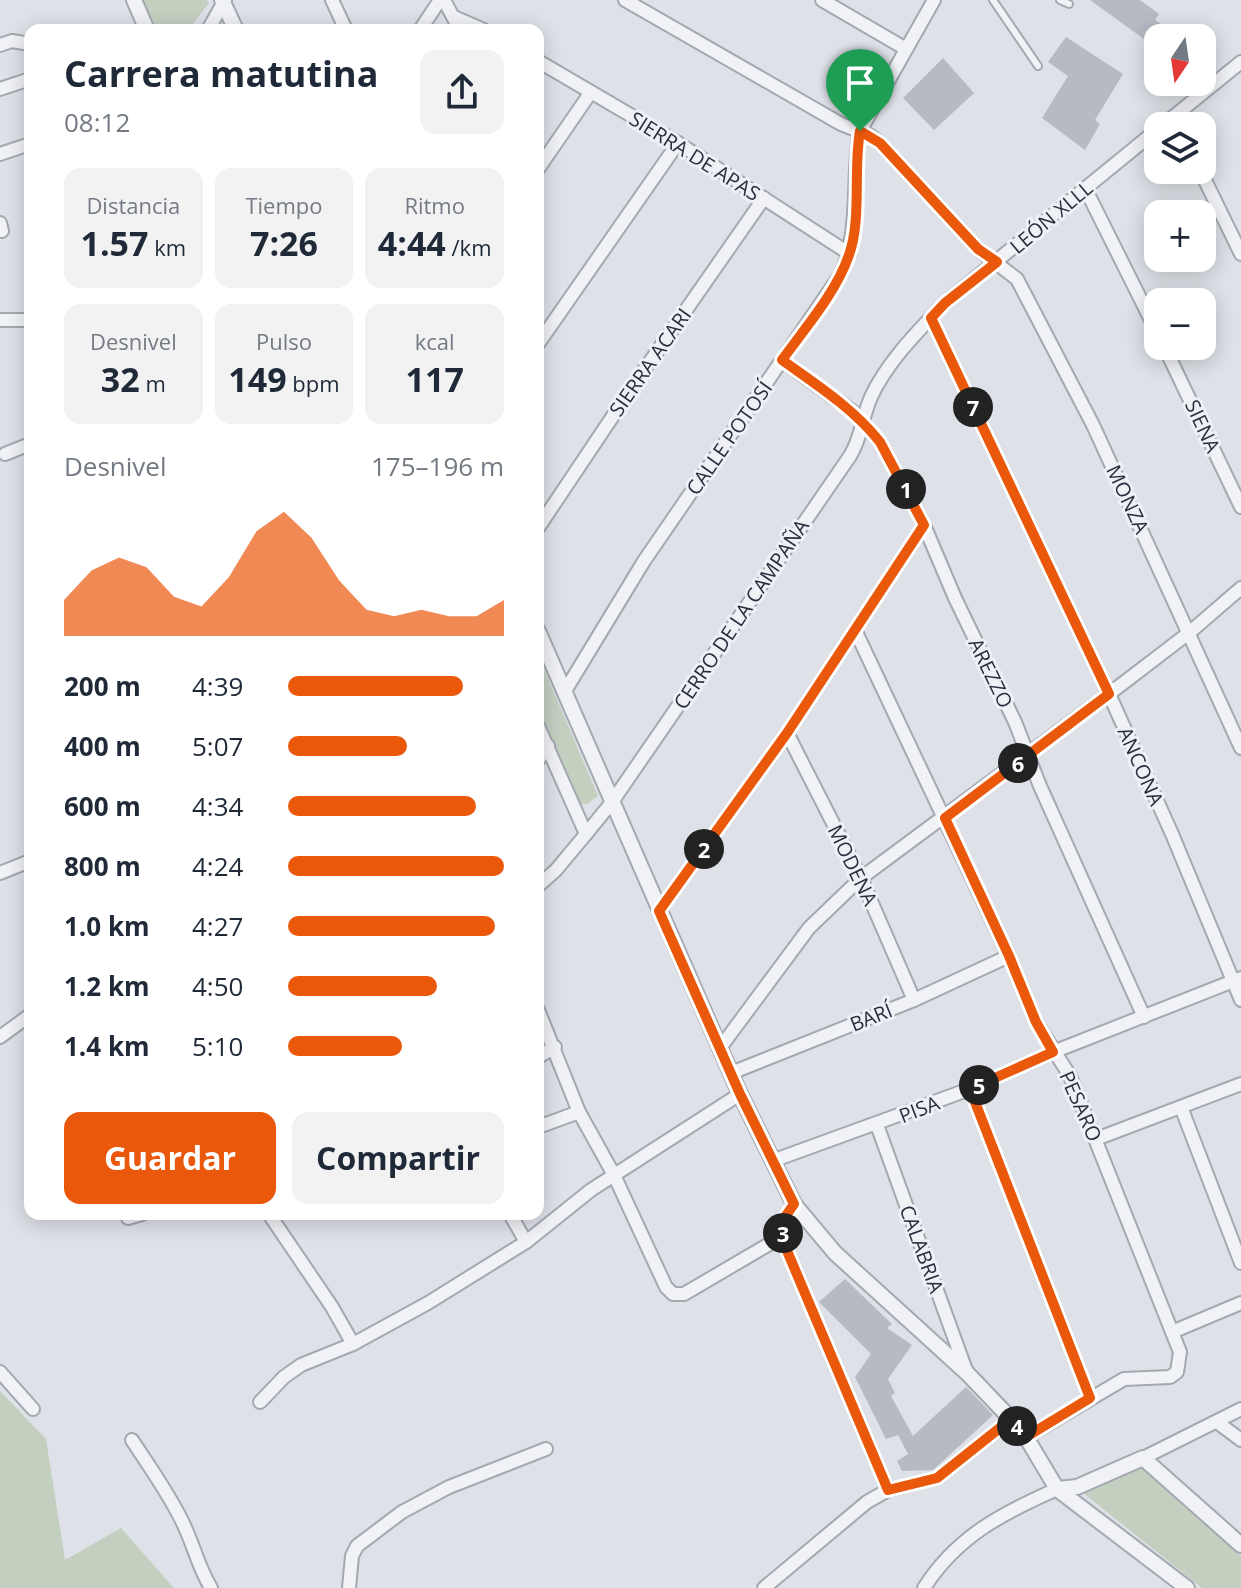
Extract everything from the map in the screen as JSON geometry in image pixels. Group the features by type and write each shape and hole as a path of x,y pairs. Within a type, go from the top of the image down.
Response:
{"street":[{"path":"134,0 144,24"},
{"path":"332,0 343,24"},
{"path":"424,24 442,0 457,24"},
{"name":"MONZA","path":"625,0 841,124 880,143 978,249 1017,279 1093,425 1241,748"},
{"path":"822,0 906,49"},
{"name":"CALLE POTOSÍ","path":"565,691 644,561 841,274 850,254 854,232 860,131 934,0"},
{"path":"211,24 224,1"},
{"path":"224,1 234,24"},
{"path":"454,17 470,24"},
{"path":"0,45 12,41 24,43"},
{"name":"LEÓN XLLL","path":"1186,112 1241,62"},
{"name":"SIERRA DE APAS","path":"544,65 678,143 850,254"},
{"path":"0,89 24,81"},
{"path":"544,160 591,92"},
{"name":"LEÓN XLLL","path":"864,423 876,388 945,303 1144,141"},
{"path":"544,335 678,143"},
{"path":"0,154 24,146"},
{"path":"1207,184 1241,254"},
{"path":"1085,188 1144,306"},
{"name":"SIERRA ACARI","path":"544,519 764,198"},
{"name":"ANCONA","path":"931,318 1109,694 1237,979 1241,1000"},
{"path":"0,320 24,320"},
{"name":"AREZZO","path":"782,360 839,400 880,442 924,525 1144,1017"},
{"name":"SIENA","path":"1171,360 1241,507"},
{"name":"CERRO DE LA CAMPAÑA","path":"544,881 612,802 850,456 864,423"},
{"path":"5,454 24,446"},
{"path":"659,911 787,733 924,525"},
{"path":"720,1048 809,928 861,878 1028,756 1190,632 1241,588"},
{"name":"PESARO","path":"856,632 1009,956 1036,1022 1070,1076 1180,1352 1177,1372 1170,1377 1124,1379 1090,1398"},
{"path":"544,644 740,1094 794,1204 835,1253 967,1373 1011,1419 1026,1437 1057,1489 1187,1588"},
{"name":"MODENA","path":"787,733 861,878 914,1000"},
{"path":"544,738 586,834"},
{"path":"544,752 548,746"},
{"path":"0,873 24,863"},
{"name":"BARÍ","path":"731,1073 914,1000 1009,956"},
{"name":"PISA","path":"772,1161 970,1089 1053,1052 1237,979"},
{"path":"0,1037 24,1019"},
{"path":"544,1023 579,1112 614,1175 666,1287 673,1294 684,1294 783,1236"},
{"path":"544,1053 555,1047"},
{"path":"1096,1139 1241,1084"},
{"path":"970,1089 1090,1398 1026,1437"},
{"path":"260,1402 284,1377 301,1365 353,1344 428,1303 526,1242 614,1175 740,1094"},
{"path":"1181,1107 1241,1263"},
{"path":"544,1125 579,1112"},
{"name":"CALABRIA","path":"877,1125 967,1373"},
{"path":"794,1204 783,1220 783,1236 845,1393 888,1490"},
{"path":"273,1220 353,1344"},
{"path":"513,1220 526,1242"},
{"path":"1172,1332 1241,1303"},
{"path":"0,1372 33,1409"},
{"path":"924,1588 955,1551 983,1525 1057,1489 1077,1487 1143,1458 1241,1409"},
{"path":"764,1588 867,1502 888,1490 937,1478 1011,1419"},
{"path":"1217,1422 1241,1440"},
{"path":"132,1440 181,1519 211,1588"},
{"path":"349,1588 352,1556 357,1546 426,1498 471,1477 546,1449"},
{"path":"1143,1458 1241,1545"}],"lane":[{"path":"993,0 1038,66"},
{"path":"1060,0 1069,4"}],"green space":[{"path":"143,0 207,0 209,3 193,24 154,24"},
{"path":"544,669 598,796 587,804 580,804 572,797 544,727"},
{"path":"0,1391 46,1439 65,1560 121,1528 174,1588 0,1588"},
{"path":"1138,1465 1241,1556 1241,1588 1202,1588 1082,1492"}],"building":[{"path":"1090,0 1140,0 1159,14 1155,20 1161,24 1144,24 1144,39"},
{"path":"1066,37 1123,74 1095,120 1100,124 1085,150 1042,118 1068,76 1048,62"},
{"path":"943,58 974,93 934,130 903,98"},
{"path":"845,1279 892,1324 887,1328 912,1345 888,1379 895,1393 891,1396 913,1436 966,1387 993,1415 933,1470 902,1471 897,1461 908,1454 898,1435 886,1439 855,1377 871,1354 819,1302"}],"route":[{"path":"860,131 880,143 978,249 997,262 931,318 1109,694 945,818 1042,1035 1053,1052 970,1089 1090,1398 1026,1437 1011,1419 937,1478 888,1490 785,1246 783,1220 794,1204 740,1094 659,911 787,733 924,525 872,431 839,400 782,360 841,274 850,254 860,131"}]}
